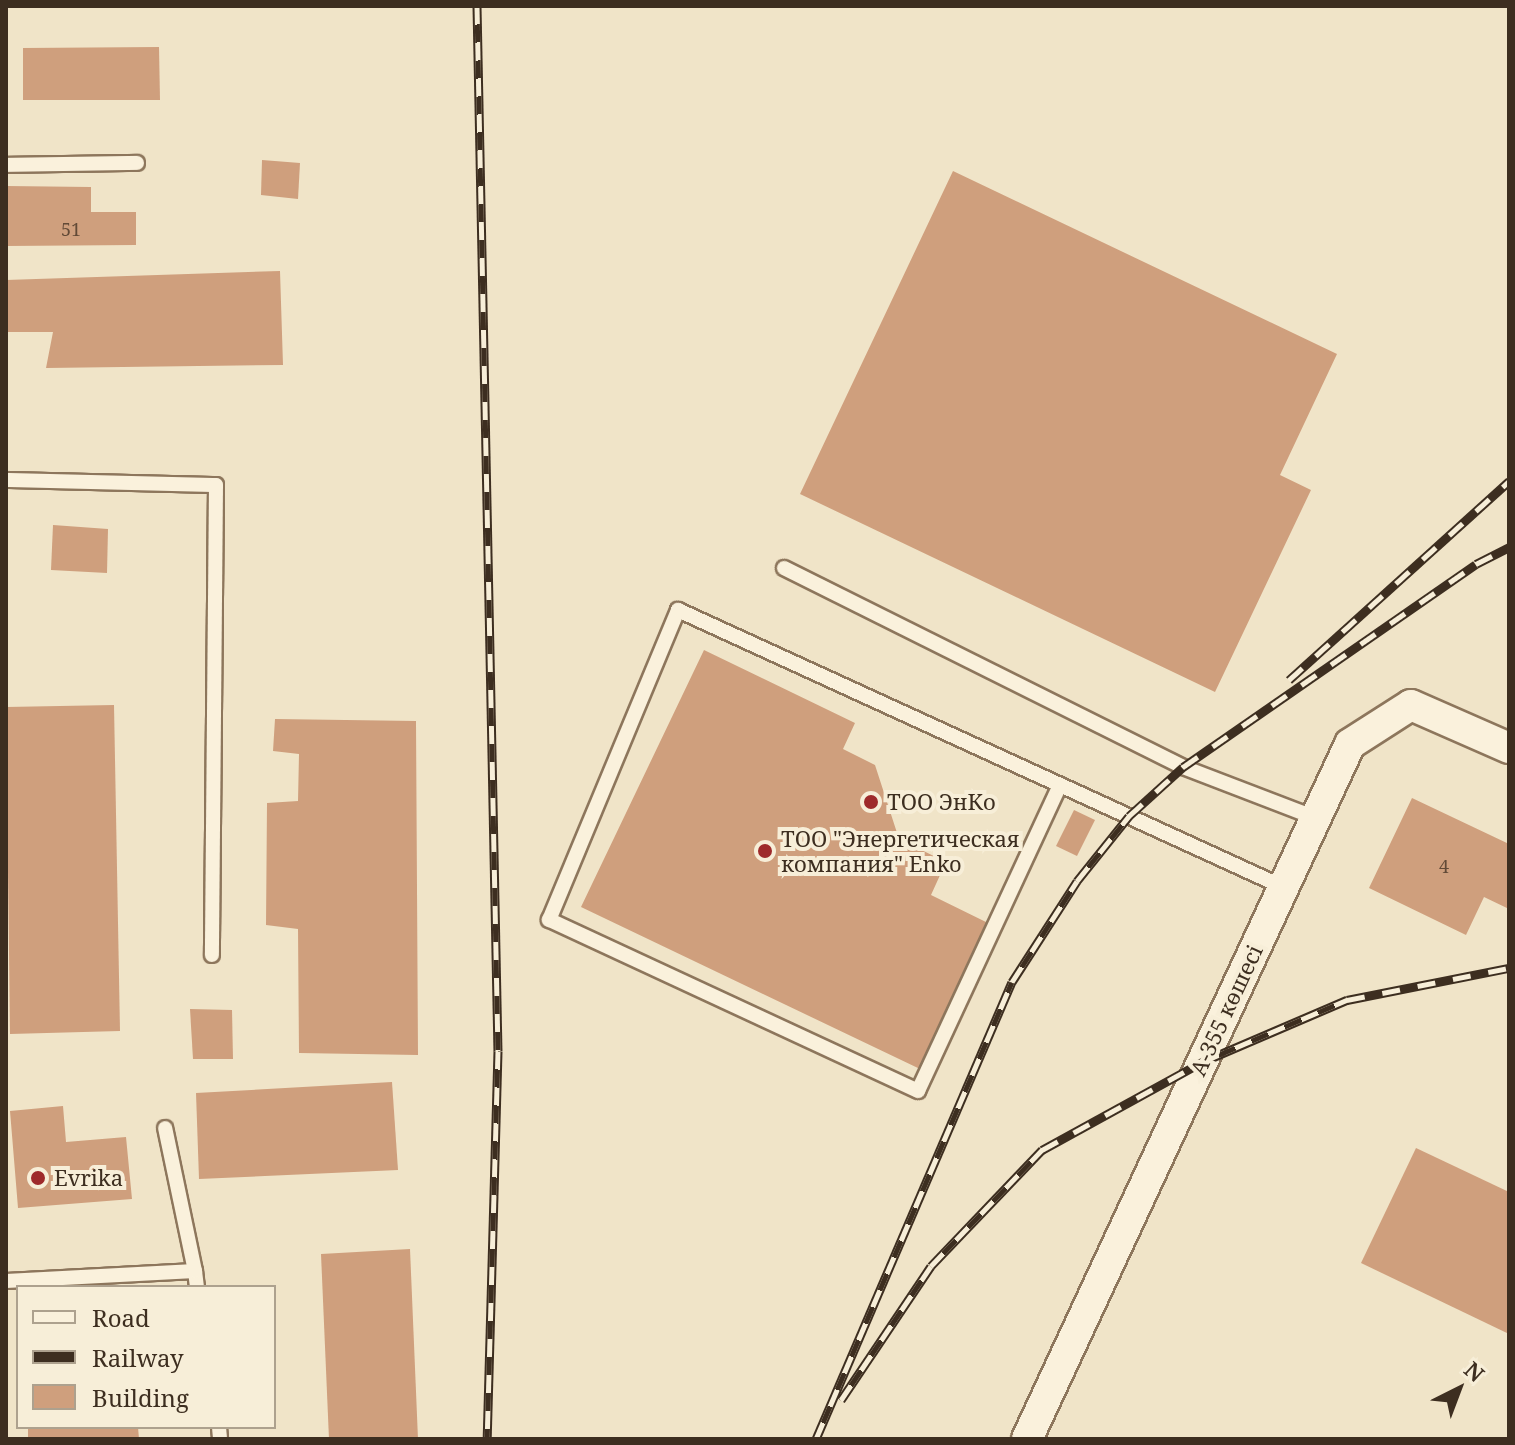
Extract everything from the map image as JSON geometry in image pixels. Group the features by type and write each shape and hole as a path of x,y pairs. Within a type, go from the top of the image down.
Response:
{"street":[{"name":"А-355 көшесі","path":"1027,1439 1350,744 1411,705 1509,748"}],"lane":[{"path":"6,165 137,163"},
{"path":"6,480 216,485 212,955"},
{"path":"784,568 1183,767 1316,818"},
{"path":"1060,785 918,1091 549,920 678,610 1283,887"},
{"path":"165,1128 197,1285"},
{"path":"6,1281 195,1271"}],"building":[{"path":"159,47 160,100 23,100 23,48"},
{"path":"262,160 300,163 298,199 261,195"},
{"path":"953,171 1337,354 1280,475 1311,490 1215,692 800,494"},
{"path":"6,186 91,187 91,212 136,212 136,245 6,246"},
{"path":"280,271 283,365 46,368 53,332 6,332 6,280"},
{"path":"53,525 108,529 107,573 51,570"},
{"name":"ТОО \"Энергетическая компания\" Enko","path":"704,650 855,723 843,749 875,765 899,839 946,862 931,895 988,923 920,1069 581,907"},
{"path":"114,705 120,1031 10,1034 6,707"},
{"path":"275,719 416,721 418,1055 299,1053 298,929 266,925 267,803 298,801 299,754 273,751"},
{"path":"1412,798 1509,844 1509,909 1484,897 1466,935 1369,888"},
{"path":"1074,810 1095,820 1077,856 1056,846"},
{"path":"190,1009 232,1010 233,1059 193,1059"},
{"path":"392,1082 398,1170 199,1179 196,1093"},
{"path":"63,1106 66,1142 126,1137 132,1199 18,1208 10,1111"},
{"path":"1416,1148 1509,1192 1509,1334 1361,1263"},
{"path":"410,1249 418,1439 329,1439 321,1254"},
{"path":"28,1429 138,1429 139,1439 28,1439"}],"railway":[{"path":"477,6 498,1051 487,1439"},
{"path":"1289,680 1509,481"},
{"path":"816,1439 1012,982 1077,881 1129,816 1183,767 1476,564 1509,547"},
{"path":"841,1400 931,1266 1042,1150 1202,1062 1347,1000 1509,968"}],"place":[{"name":"ТОО ЭнКо","path":"871,802"},
{"name":"ТОО \"Энергетическая компания\" Enko","path":"765,851"},
{"name":"Evrika","path":"38,1178"}]}
